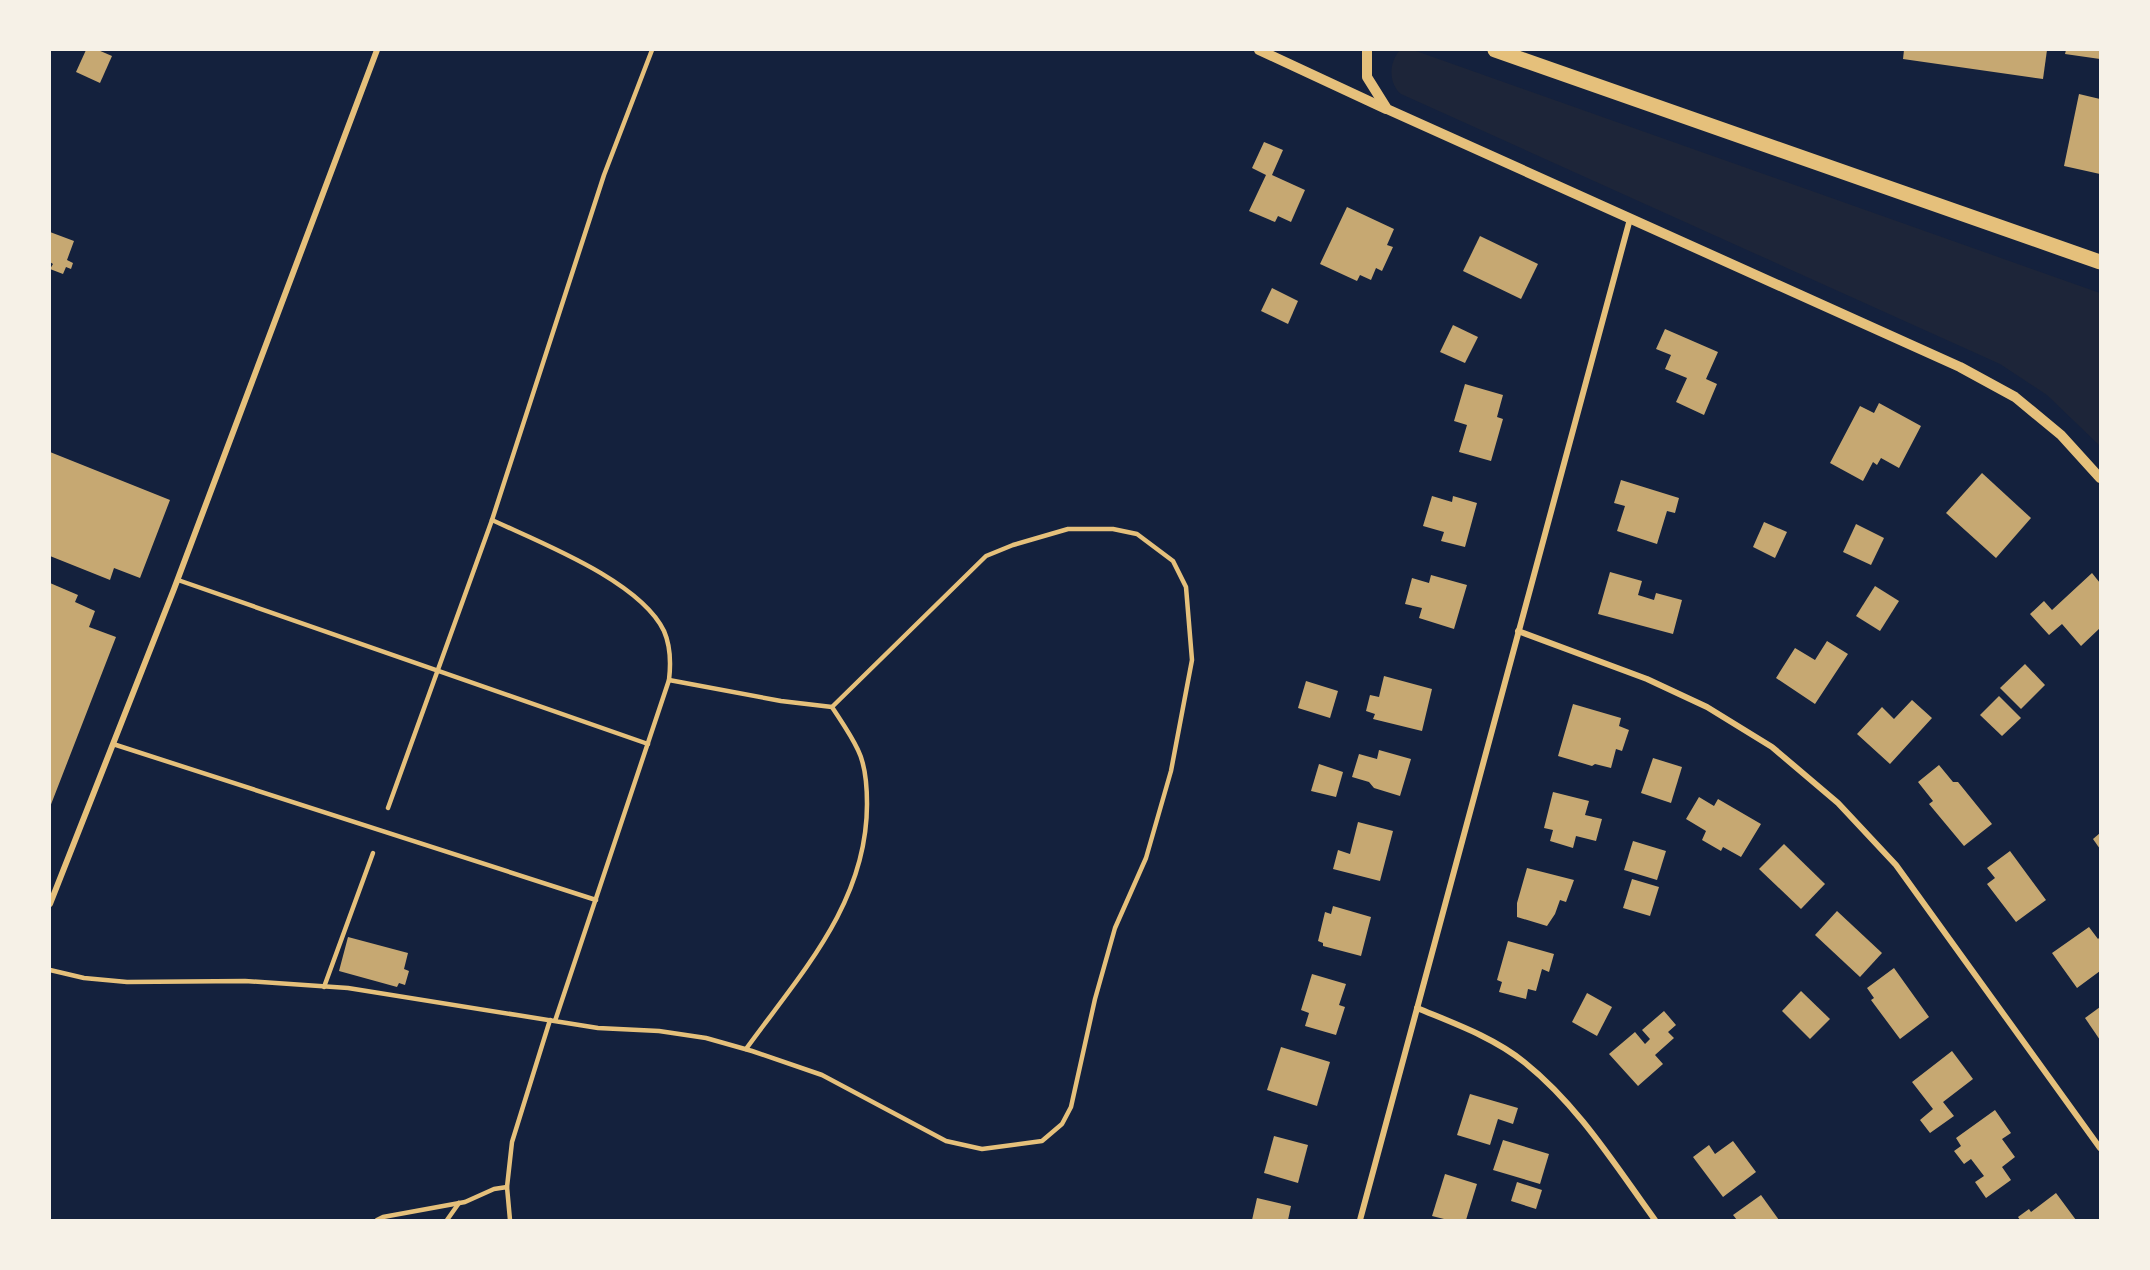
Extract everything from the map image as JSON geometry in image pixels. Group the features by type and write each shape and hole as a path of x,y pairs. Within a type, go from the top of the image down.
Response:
{"main road":[{"path":"1495,50 2100,262"}],"street":[{"path":"50,904 178,580 377,50"},
{"path":"1259,50 1960,367 2014,397 2061,435 2100,478"},
{"path":"1366,50 1367,77 1387,109"},
{"path":"1360,1221 1629,219"},
{"path":"1518,631 1647,679 1707,707 1772,747 1838,803 1896,865 2100,1148"},
{"path":"1417,1008 1468,1029 1522,1061 1574,1109 1655,1221"}],"lane":[{"path":"388,808 492,520 604,175 652,50"},
{"path":"492,520 614,581 648,607 664,631 671,656 669,680 512,1142 507,1187 510,1221"},
{"path":"50,970 84,978 127,982 211,980 324,987 622,1031 659,1031 706,1038 822,1075 946,1141 982,1149 1009,1148 1042,1142 1062,1124 1071,1107 1095,999 1115,928 1146,858 1171,771 1192,660 1186,587 1173,561 1137,534 1113,529 1068,529 1013,545 986,556 832,707"},
{"path":"178,580 648,744"},
{"path":"669,680 782,701 832,707"},
{"path":"746,1049 841,914 855,882 865,840 867,785 859,751 832,707"},
{"path":"113,744 596,900"},
{"path":"324,987 373,853"},
{"path":"377,1221 383,1217 459,1203 507,1187"},
{"path":"447,1221 459,1203"}],"shaded area":[{"path":"1400,50 1416,51 2100,293 2100,446 2047,395 2000,364 1401,94 1392,78 1392,66"}],"building":[{"path":"86,50 98,50 112,56 100,83 76,72"},
{"path":"1904,50 2047,50 2043,79 1903,59"},
{"path":"2066,50 2100,50 2100,59 2065,54"},
{"path":"2079,94 2100,99 2100,174 2064,166"},
{"path":"1264,142 1283,150 1272,175 1305,190 1291,222 1278,216 1275,222 1249,211 1266,175 1252,168"},
{"path":"1347,207 1394,229 1387,245 1393,247 1382,271 1376,268 1371,280 1360,275 1357,281 1320,264"},
{"path":"50,232 74,241 67,260 73,263 71,269 66,267 63,274 50,269 53,264 50,262"},
{"path":"1480,236 1538,264 1521,299 1463,271"},
{"path":"1272,288 1298,301 1288,324 1261,311"},
{"path":"1453,325 1478,337 1465,363 1440,352"},
{"path":"1665,329 1718,352 1706,379 1717,384 1704,415 1676,402 1687,378 1665,369 1671,355 1656,349"},
{"path":"1465,384 1503,395 1497,417 1503,419 1491,461 1459,452 1467,425 1454,421"},
{"path":"1879,403 1921,426 1899,468 1881,458 1877,465 1873,462 1863,481 1830,463 1860,406 1874,413"},
{"path":"50,452 170,500 140,578 114,568 110,580 50,556"},
{"path":"1982,473 2031,518 1996,558 1946,513"},
{"path":"1621,480 1679,498 1675,513 1667,511 1657,544 1617,531 1625,506 1614,503"},
{"path":"1432,496 1452,502 1453,496 1477,503 1465,547 1441,541 1444,532 1423,526"},
{"path":"1764,522 1787,532 1775,558 1753,547"},
{"path":"1856,524 1884,538 1871,565 1843,552"},
{"path":"1610,572 1642,581 1638,595 1654,600 1656,593 1682,600 1673,634 1598,614"},
{"path":"2092,573 2100,583 2100,628 2081,646 2062,624 2049,635 2030,614 2044,601 2052,610"},
{"path":"1431,575 1467,585 1454,629 1419,618 1422,608 1405,604 1412,578 1429,583"},
{"path":"50,583 78,595 75,602 95,611 89,627 116,637 50,807"},
{"path":"1875,586 1899,601 1880,631 1856,616"},
{"path":"1827,641 1848,654 1815,704 1776,678 1795,648 1815,660"},
{"path":"2025,664 2045,685 2021,709 2000,688"},
{"path":"1384,676 1432,689 1422,731 1373,719 1375,714 1366,711 1370,695 1379,697"},
{"path":"1306,681 1338,691 1330,718 1298,708"},
{"path":"1999,696 2021,718 2002,736 1980,715"},
{"path":"1912,700 1932,718 1890,764 1857,734 1882,707 1894,719"},
{"path":"1573,704 1621,718 1619,726 1629,730 1622,751 1616,749 1611,768 1595,764 1592,766 1558,756"},
{"path":"1379,750 1411,759 1400,796 1374,788 1369,782 1352,777 1359,754 1377,759"},
{"path":"1653,758 1682,767 1671,803 1641,793"},
{"path":"1319,764 1343,772 1336,797 1311,791"},
{"path":"1939,765 1953,782 1958,782 1992,824 1964,846 1929,804 1933,801 1918,782"},
{"path":"1553,792 1589,801 1585,815 1602,819 1596,841 1576,836 1573,848 1550,841 1553,830 1544,828"},
{"path":"1699,797 1714,806 1718,799 1761,824 1741,857 1723,847 1721,851 1702,840 1706,831 1686,819"},
{"path":"1358,822 1393,831 1380,881 1333,869 1338,850 1350,854"},
{"path":"2100,833 2100,849 2093,839"},
{"path":"1633,841 1666,851 1657,880 1624,870"},
{"path":"1784,844 1825,884 1801,909 1759,869"},
{"path":"2010,851 2046,900 2016,922 1987,884 1995,878 1987,868"},
{"path":"1527,868 1574,880 1566,902 1560,900 1547,926 1517,917 1517,903"},
{"path":"1632,879 1659,887 1650,916 1623,908"},
{"path":"1333,906 1371,917 1361,956 1323,946 1323,943 1318,941 1325,912 1331,914"},
{"path":"1837,911 1882,953 1860,977 1815,935"},
{"path":"2089,927 2098,939 2100,937 2100,971 2077,988 2052,953"},
{"path":"348,937 408,953 404,969 409,971 405,985 399,983 397,987 339,971"},
{"path":"1508,941 1554,954 1549,972 1542,969 1536,991 1528,989 1526,999 1499,992 1502,982 1497,980"},
{"path":"1894,968 1929,1017 1900,1039 1871,1000 1874,998 1867,988"},
{"path":"1312,974 1346,984 1339,1005 1345,1007 1336,1035 1305,1026 1309,1013 1301,1010"},
{"path":"1801,991 1830,1019 1810,1039 1782,1011"},
{"path":"1587,993 1612,1007 1597,1036 1572,1022"},
{"path":"2100,1007 2100,1040 2085,1018"},
{"path":"1664,1011 1676,1025 1668,1032 1674,1038 1655,1055 1663,1064 1638,1086 1609,1054 1635,1032 1645,1044 1650,1039 1642,1030"},
{"path":"1281,1047 1330,1062 1317,1106 1267,1090"},
{"path":"1952,1051 1973,1079 1943,1102 1954,1116 1930,1133 1920,1120 1933,1109 1912,1082"},
{"path":"1470,1094 1518,1108 1513,1124 1498,1119 1490,1145 1457,1135"},
{"path":"1995,1110 2011,1133 2002,1139 2015,1157 2002,1167 2011,1180 1986,1198 1975,1182 1984,1176 1971,1159 1964,1164 1954,1151 1961,1146 1956,1138"},
{"path":"1274,1136 1308,1145 1298,1183 1264,1173"},
{"path":"1503,1140 1549,1154 1540,1184 1493,1170"},
{"path":"1733,1141 1756,1172 1723,1197 1693,1157 1709,1145 1715,1154"},
{"path":"1445,1174 1477,1184 1466,1220 1448,1220 1432,1216"},
{"path":"1517,1182 1542,1190 1536,1209 1511,1201"},
{"path":"2056,1193 2076,1220 2020,1220 2018,1217 2029,1209 2031,1212"},
{"path":"1761,1195 1779,1220 1737,1220 1733,1215"},
{"path":"1257,1198 1291,1206 1288,1220 1252,1220"}]}
